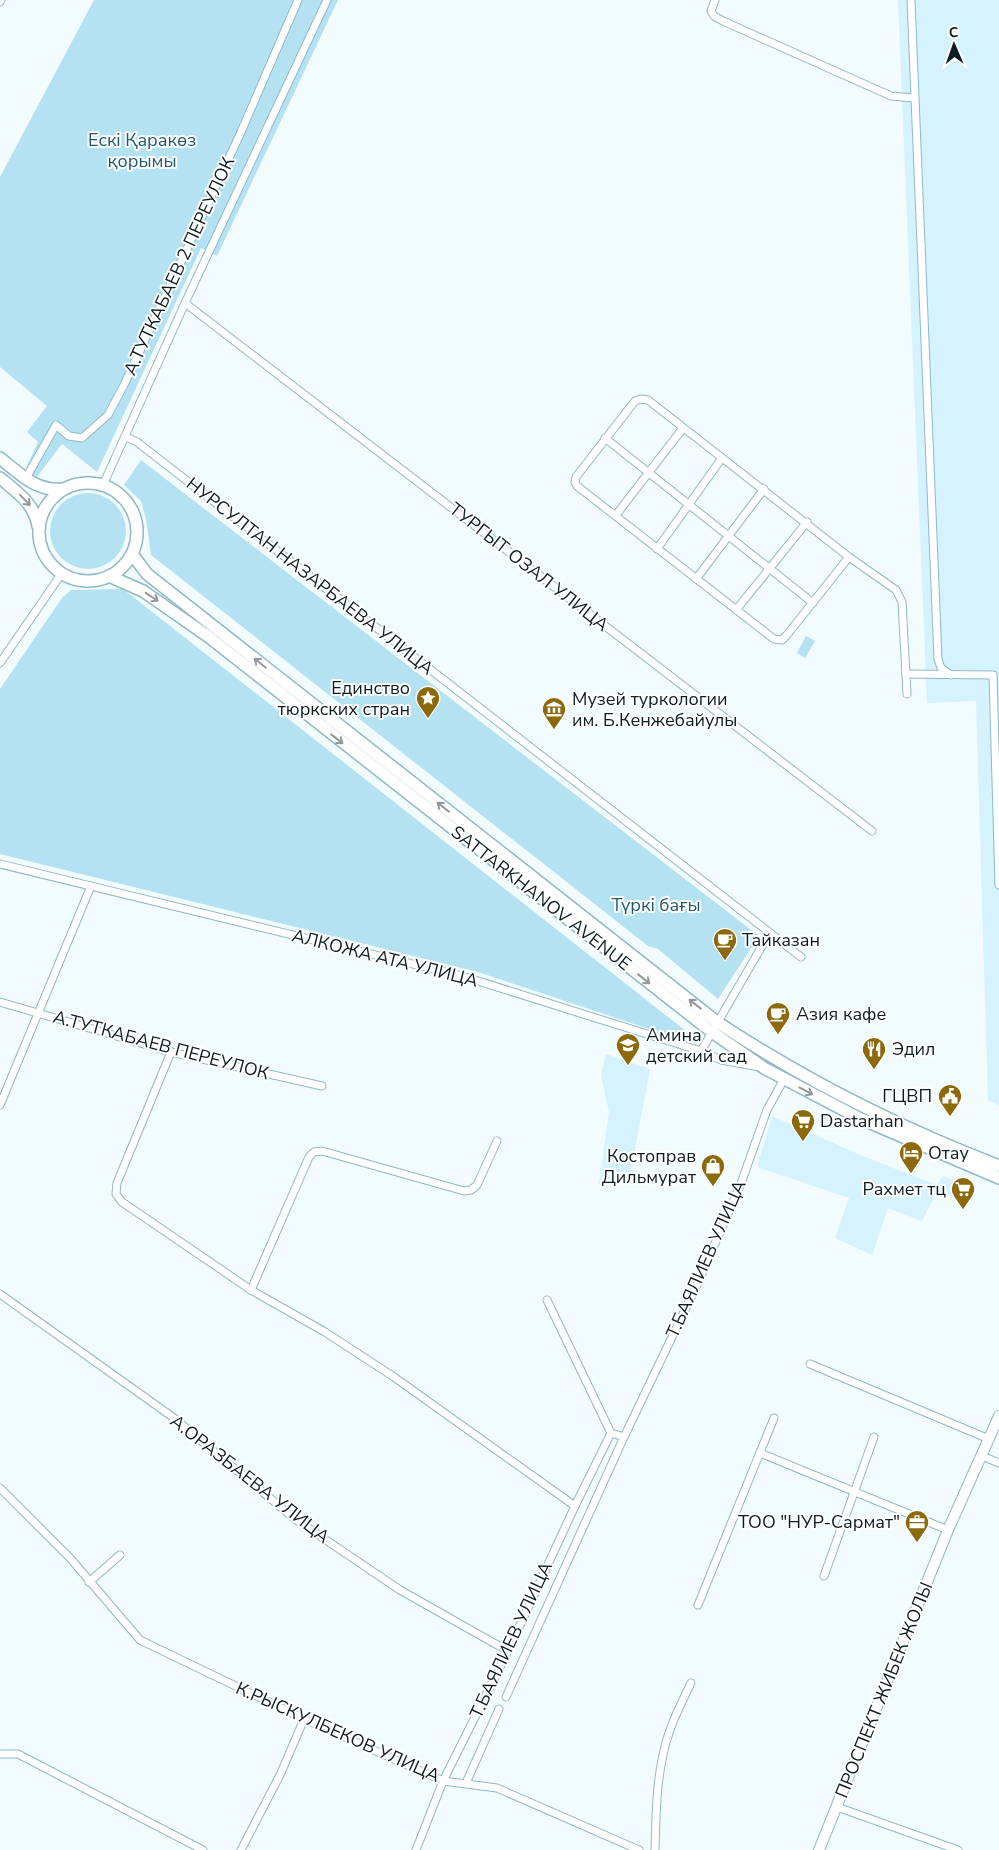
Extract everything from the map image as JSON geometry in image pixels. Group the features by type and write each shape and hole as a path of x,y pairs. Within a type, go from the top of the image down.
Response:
{"main road":[{"path":"0,458 26,478 43,488 63,489"},
{"path":"0,478 26,499 33,509 39,529 42,551 50,564 62,573 85,581 109,576 122,567 132,554 137,538 134,513 124,498 103,485 78,483 63,489 45,507 39,529"},
{"name":"SATTARKHANOV AVENUE","path":"132,554 147,574 764,1068 859,1118 999,1178"},
{"name":"SATTARKHANOV AVENUE","path":"109,576 143,591 209,637 715,1027 812,1082 873,1112 999,1166"},
{"name":"ПРОСПЕКТ ЖИБЕК ЖОЛЫ","path":"819,1850 948,1530 999,1416"}],"street":[{"name":"А.ТУТКАБАЕВ 2 ПЕРЕУЛОК","path":"26,478 56,425 69,436 82,438 108,415 190,244 298,0"},
{"path":"103,485 185,303 327,0"},
{"path":"715,0 711,11 714,16 723,21 891,96 914,98"},
{"path":"912,0 914,98 938,658 941,668 950,675"},
{"name":"ТУРГЫТ ОЗАЛ УЛИЦА","path":"185,303 872,831"},
{"path":"849,557 782,640 774,639 657,549 575,482 576,477 635,401 641,398 648,400 900,595 907,694"},
{"path":"616,515 683,428"},
{"name":"НУРСУЛТАН НАЗАРБАЕВА УЛИЦА","path":"126,437 138,442 801,957"},
{"path":"605,438 813,602"},
{"path":"657,549 722,458"},
{"path":"696,579 730,537 764,490"},
{"path":"736,610 807,522"},
{"path":"0,663 62,573"},
{"path":"906,674 992,675 999,886"},
{"name":"АЛКОЖА АТА УЛИЦА","path":"0,864 462,976 701,1051 720,1060 764,1068"},
{"path":"0,1105 40,1013 91,886"},
{"path":"701,1051 769,934"},
{"name":"А.ТУТКАБАЕВ ПЕРЕУЛОК","path":"0,1002 171,1052 322,1086"},
{"path":"171,1052 117,1184 116,1194 122,1202 251,1290 325,1332 394,1377 575,1506"},
{"name":"Т.БАЯЛИЕВ УЛИЦА","path":"506,1697 624,1437 697,1285 740,1186 767,1110 784,1079"},
{"path":"251,1290 308,1157 314,1152 322,1151 464,1192 471,1190 477,1185 497,1141"},
{"name":"А.ОРАЗБАЕВА УЛИЦА","path":"0,1294 174,1418 295,1519 400,1590 508,1651"},
{"path":"548,1300 612,1433 624,1437"},
{"path":"810,1364 989,1439"},
{"path":"698,1605 774,1418"},
{"name":"Т.БАЯЛИЕВ УЛИЦА","path":"416,1850 443,1781 508,1651 575,1506 612,1433"},
{"path":"824,1576 874,1437"},
{"path":"760,1454 948,1530"},
{"path":"982,1456 999,1462"},
{"name":"К.РЫСКУЛБЕКОВ УЛИЦА","path":"0,1488 70,1558 140,1640 304,1718 443,1781 497,1788 639,1850"},
{"path":"89,1582 120,1555"},
{"path":"655,1850 657,1800 663,1754 674,1718 691,1683"},
{"name":"Т.БАЯЛИЕВ УЛИЦА","path":"466,1783 499,1709"},
{"path":"241,1850 281,1773 304,1718"},
{"path":"0,1754 18,1754 204,1850"},
{"path":"837,1807 958,1850"}],"shaded area":[{"path":"898,0 999,0 999,1105 988,1100 976,701 927,703"},
{"path":"606,1054 650,1069 629,1181 599,1185 609,1112 601,1075"},
{"path":"772,1116 865,1157 937,1185 943,1176 967,1187 961,1200 937,1191 922,1221 888,1208 872,1255 835,1238 849,1198 757,1167"}],"green space":[{"name":"Ескі Қаракөз қорымы","path":"94,0 338,0 217,256 201,248 97,472 62,444 36,478 25,470 38,442 27,432 47,406 0,367 0,177"},
{"name":"Түркі бағы","path":"141,460 759,936 718,999 658,949 648,946 151,555 146,519 141,501 124,485"},
{"path":"88,493 102,496 115,504 123,517 126,531 123,545 115,558 102,566 88,569 74,566 61,558 53,545 50,531 53,517 61,504 74,496"},
{"path":"123,589 691,1035 688,1042 478,972 0,854 0,689 62,598 71,590"},
{"path":"806,636 815,641 805,658 797,653"}],"place":[{"name":"Единство тюркских стран","path":"428,719"},
{"name":"Музей туркологии им. Б.Кенжебайулы","path":"554,730"},
{"name":"Тайказан","path":"725,961"},
{"name":"Азия кафе","path":"778,1035"},
{"name":"Амина детский сад","path":"628,1066"},
{"name":"Эдил","path":"874,1070"},
{"name":"ГЦВП","path":"950,1117"},
{"name":"Dastarhan","path":"803,1142"},
{"name":"Отау","path":"911,1174"},
{"name":"Костоправ Дильмурат","path":"713,1187"},
{"name":"Рахмет тц","path":"963,1210"},
{"name":"ТОО \"НУР-Сармат\"","path":"917,1543"}]}
